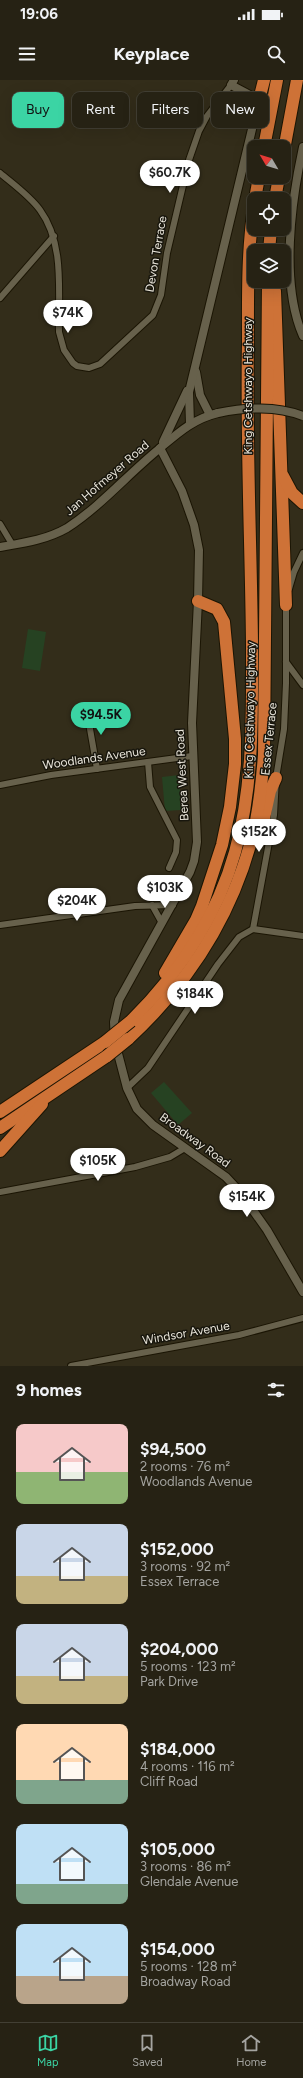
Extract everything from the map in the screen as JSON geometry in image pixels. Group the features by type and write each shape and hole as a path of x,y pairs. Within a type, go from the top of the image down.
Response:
{"highway":[{"path":"262,92 264,80"},
{"path":"265,140 277,80"},
{"path":"286,140 297,80"},
{"name":"King Cetshwayo Highway","path":"0,1112 105,1042 131,1021 145,1007 180,964 212,911 235,853 247,799 250,764 252,666 247,375 249,265 252,236"},
{"name":"King Cetshwayo Highway","path":"0,1128 107,1056 128,1039 164,1003 204,951 235,892 255,829 261,791 264,722 268,288"},
{"path":"275,288 286,605"},
{"path":"281,473 292,493 303,503"},
{"path":"145,1007 202,906 224,840 233,789 235,739 224,622 217,609 198,601"},
{"path":"204,951 221,929 241,890 254,857 270,791 276,778"},
{"path":"0,1151 31,1119 48,1097"}],"street":[{"path":"233,82 248,92"},
{"name":"Devon Terrace","path":"0,173 39,208 54,236 57,255 59,332 64,350 73,363 83,368 95,367 153,315 159,303 167,253 182,182 199,131 214,105 233,82"},
{"path":"190,424 189,392 253,128"},
{"path":"303,147 296,182 291,225 291,272 303,336"},
{"path":"0,298 54,236"},
{"path":"195,368 200,395 214,414"},
{"path":"160,448 180,407 195,368"},
{"name":"Jan Hofmeyer Road","path":"0,546 40,539 66,528 106,497 160,448 190,424 214,414 253,408 290,412 303,416"},
{"name":"Berea West Road","path":"127,1088 115,1042 115,1014 122,992 173,905 190,872 196,852 198,832 192,756 192,723 199,559 194,525 177,480 160,448"},
{"path":"0,524 12,544"},
{"name":"Essex Terrace","path":"253,929 274,815 276,778 284,729 286,605 294,572 303,553"},
{"path":"286,662 303,685"},
{"path":"86,706 97,769"},
{"name":"Woodlands Avenue","path":"0,785 97,769 192,756"},
{"path":"148,762 150,787 162,814 174,831 177,842 176,852 169,868"},
{"path":"152,905 162,923"},
{"path":"0,926 90,911 152,905 173,905"},
{"path":"127,1088 136,1081 152,1062 234,942 242,935 253,929 303,936"},
{"name":"Broadway Road","path":"127,1088 140,1113 153,1125 226,1177 240,1192 267,1230 303,1292"},
{"path":"0,1192 135,1167 170,1157 185,1148"},
{"name":"Windsor Avenue","path":"71,1366 239,1335 303,1318"}],"green space":[{"path":"28,629 46,632 40,671 22,668"},
{"path":"179,775 181,810 165,811 162,777"},
{"path":"164,1082 192,1113 178,1125 151,1093"}]}
